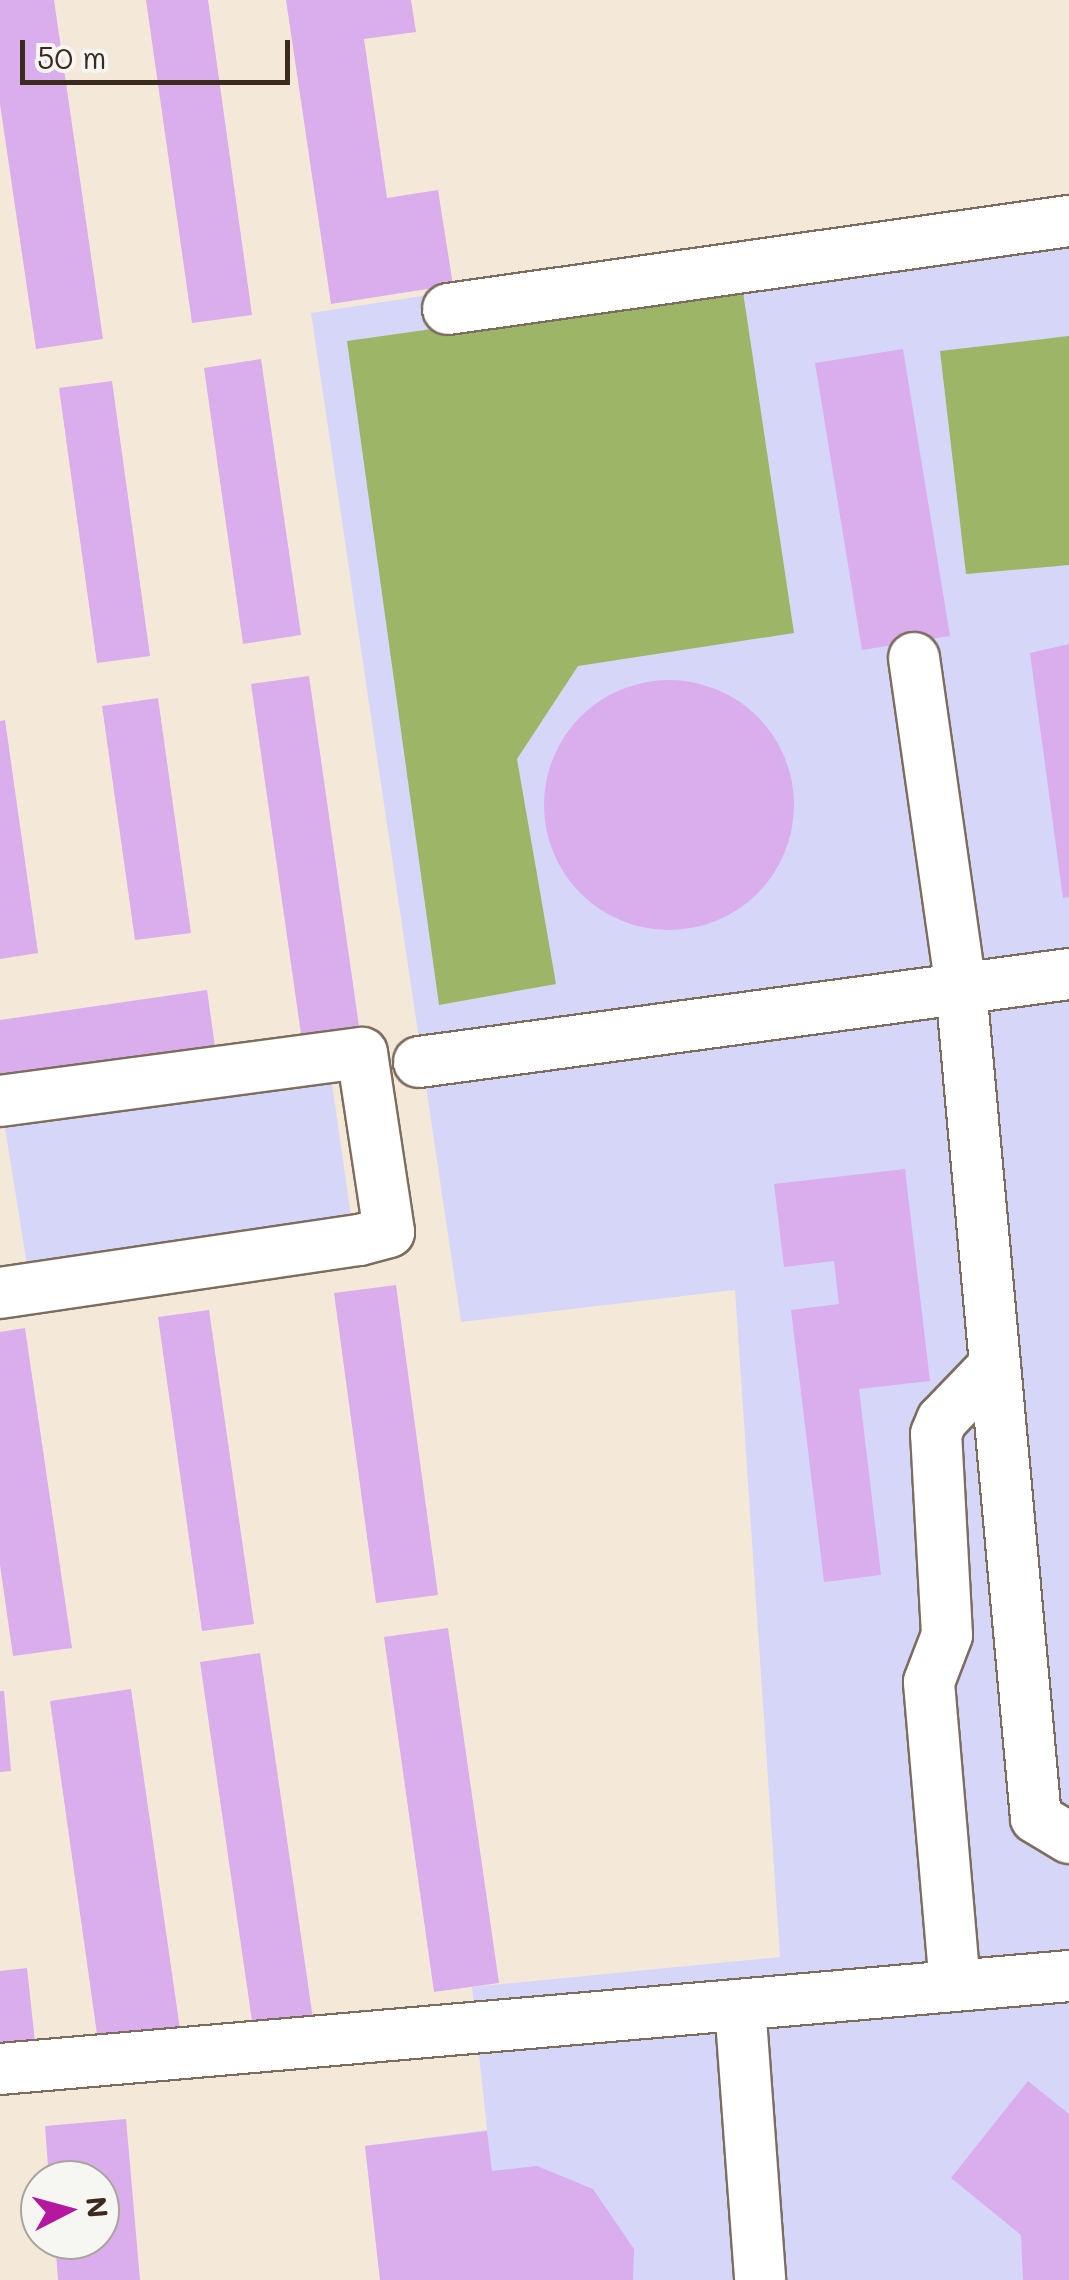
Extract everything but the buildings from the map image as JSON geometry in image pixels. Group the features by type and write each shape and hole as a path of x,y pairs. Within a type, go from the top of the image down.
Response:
{"street":[{"path":"448,309 1069,221"},
{"path":"914,658 961,988 1036,1818 1069,1838"},
{"path":"419,1062 1069,974"},
{"path":"0,1101 362,1054 389,1232 359,1240 0,1293"},
{"path":"954,1986 928,1682 947,1634 936,1434 942,1420 995,1365"},
{"path":"0,2068 1069,1976"},
{"path":"740,2005 760,2280"}],"shaded area":[{"path":"1069,197 1069,2280 380,2280 365,2146 487,2130 472,1987 780,1957 735,1290 461,1322 311,313"},
{"path":"331,1077 352,1223 28,1271 4,1122"}],"green space":[{"path":"742,285 794,633 578,666 517,759 556,984 439,1005 347,341"},
{"path":"1069,336 1069,565 966,574 940,351"}]}
